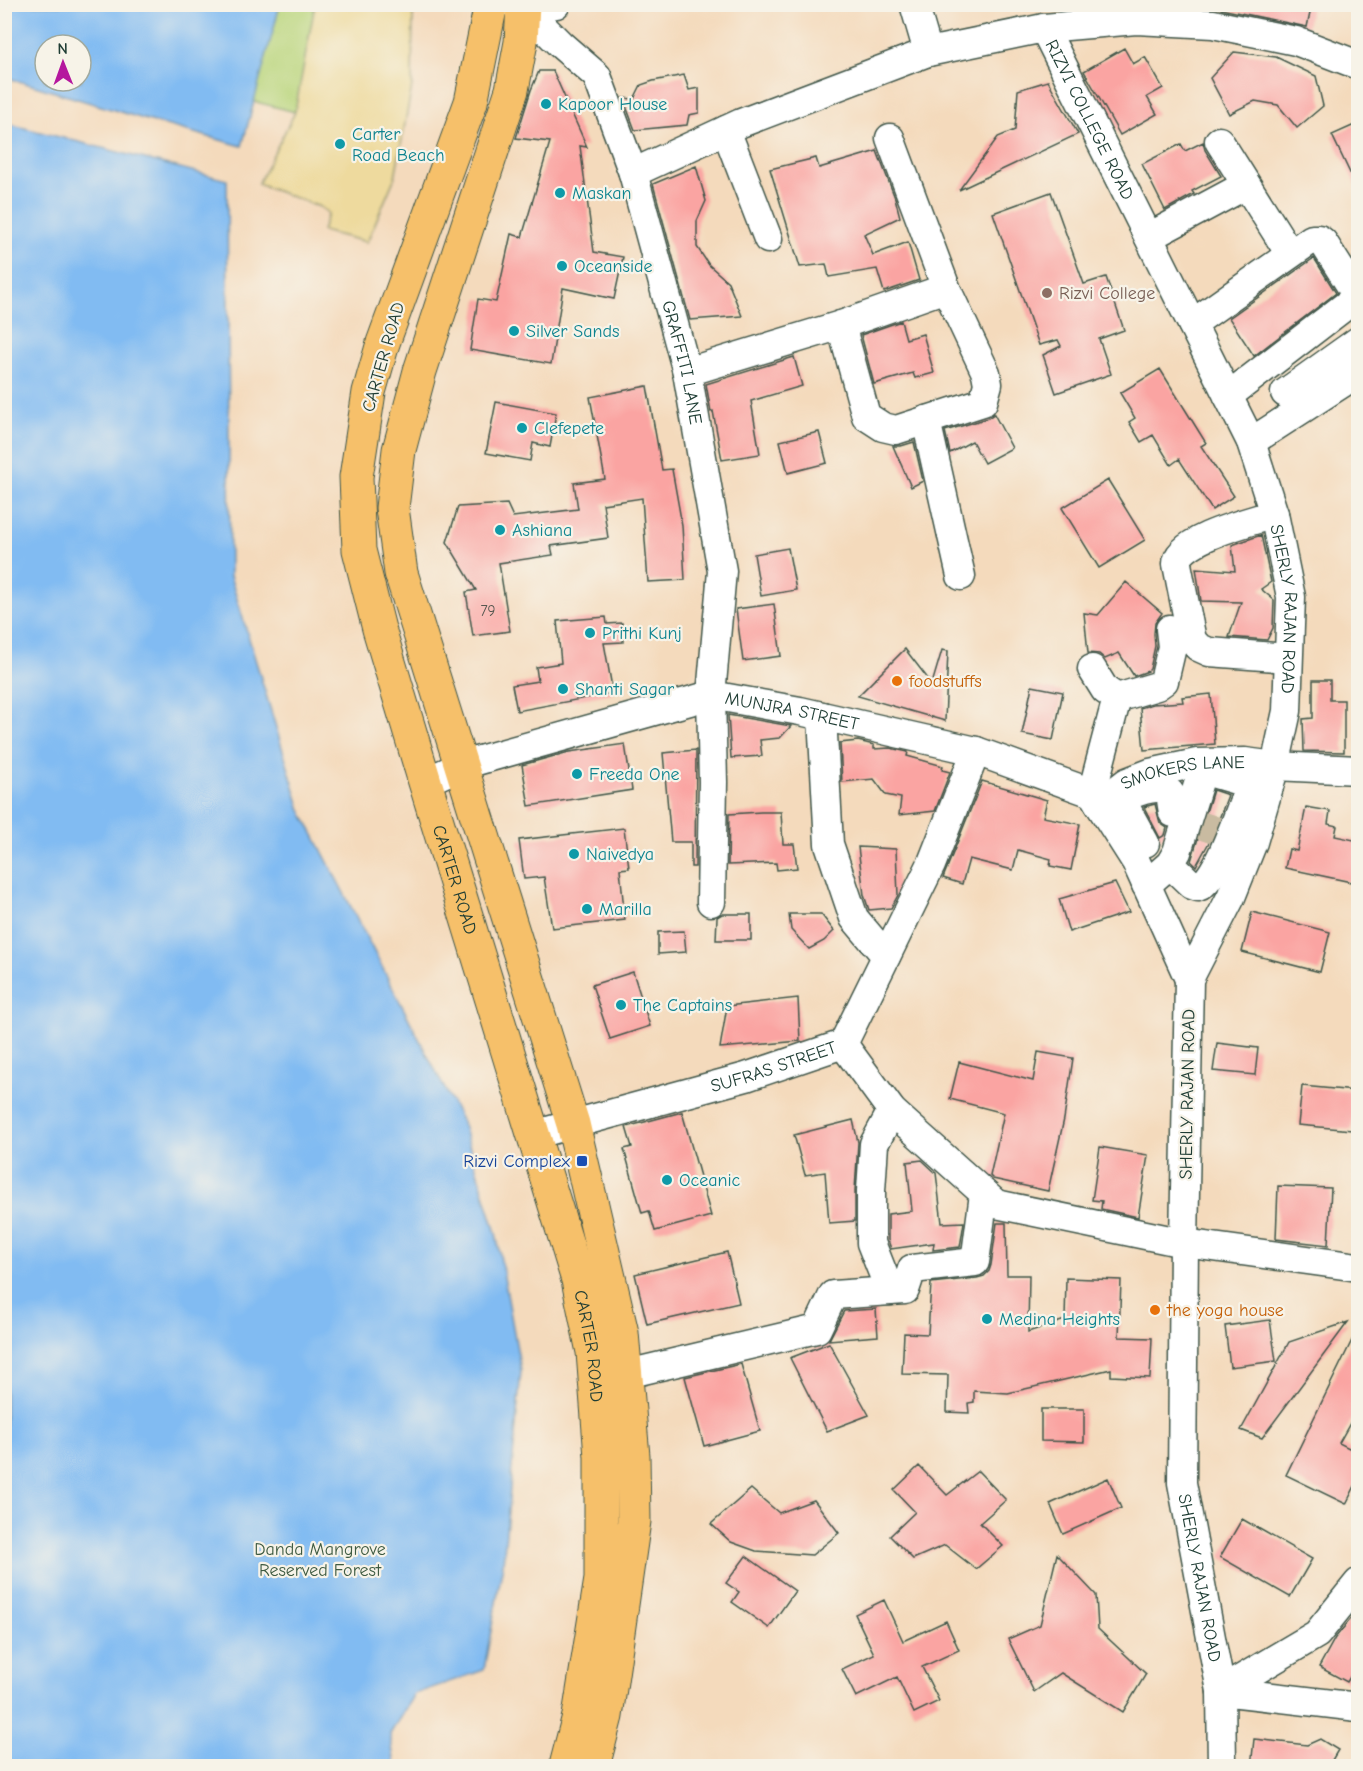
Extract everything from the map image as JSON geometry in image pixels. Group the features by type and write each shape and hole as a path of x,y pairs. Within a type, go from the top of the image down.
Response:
{"main road":[{"name":"CARTER ROAD","path":"513,5 521,42 512,90 420,371 399,450 392,508 401,573 573,1124 622,1333 633,1456 634,1521 606,1716 593,1767"},
{"name":"CARTER ROAD","path":"513,5 471,102 380,353 369,392 356,477 360,550 379,629 578,1281 593,1352 601,1457 601,1579 579,1716 566,1767"}],"street":[{"path":"513,5 556,4"},
{"path":"914,4 928,52"},
{"name":"GRAFFITI LANE","path":"513,5 597,76 633,173 687,372 722,572 711,695 713,782 711,902"},
{"path":"1044,28 1136,20 1213,24 1296,41 1359,65"},
{"name":"RIZVI COLLEGE ROAD","path":"633,173 726,130 928,52 1044,28 1251,442"},
{"path":"726,130 768,239"},
{"path":"841,325 866,416 883,427 896,429 983,402 988,384 986,373 946,288 890,138"},
{"path":"1219,141 1290,254"},
{"path":"1149,237 1246,185"},
{"path":"1192,324 1312,239 1319,239 1354,291 1353,300 1228,396"},
{"path":"687,372 841,325 946,288"},
{"path":"1285,393 1359,341"},
{"path":"1251,442 1359,374"},
{"path":"926,420 961,576"},
{"name":"SHERLY RAJAN ROAD","path":"1222,1767 1221,1691 1182,1483 1189,979 1231,897 1236,837 1265,780 1287,711 1291,597 1274,514 1251,442"},
{"path":"1274,514 1199,539 1182,551 1177,558 1177,564 1192,640 1197,647 1209,652 1288,658"},
{"path":"1117,698 1157,686 1164,681 1172,647 1170,629"},
{"path":"1092,669 1105,690 1117,698"},
{"name":"MUNJRA STREET","path":"424,782 462,765 711,695 822,716 976,751 1104,791"},
{"path":"1117,698 1104,791 1154,862 1189,979"},
{"path":"822,716 829,844 854,918 886,956"},
{"name":"SUFRAS STREET","path":"533,1135 746,1077 843,1044 931,865 976,751"},
{"name":"SMOKERS LANE","path":"1104,791 1150,773 1197,763 1245,762 1265,780"},
{"path":"1154,862 1177,852 1184,819 1201,775 1204,773 1265,780 1359,770"},
{"path":"1104,791 1124,797 1161,787 1170,793 1184,819"},
{"path":"1154,862 1198,887 1206,884 1236,837"},
{"path":"1206,884 1231,897"},
{"path":"843,1044 892,1111 996,1204 1184,1243 1359,1267"},
{"path":"890,1291 871,1243 871,1191 874,1144 892,1111"},
{"path":"595,1379 627,1374 817,1329 833,1295 905,1290 912,1269 975,1262 984,1194"},
{"path":"1221,1691 1317,1634 1359,1583"},
{"path":"1221,1691 1359,1707"}],"green space":[{"path":"4,5 315,5 295,112 93,60 93,33 33,33"}],"sand":[{"name":"Carter Road Beach","path":"315,5 413,5 412,86 395,177 367,242 322,231 328,213 320,207 258,184 295,112"}],"water":[{"path":"4,5 280,5 242,146 58,93 93,93 93,33 33,33 33,85 5,77"},
{"name":"Danda Mangrove Reserved Forest","path":"5,123 227,180 230,576 301,810 462,1122 496,1233 521,1371 503,1564 484,1670 414,1694 390,1734 395,1766 5,1766"}],"building":[{"path":"1221,4 1312,4 1307,27 1221,9"},
{"path":"1124,48 1133,64 1145,57 1163,88 1147,97 1157,114 1120,135 1084,71"},
{"path":"1234,52 1276,57 1316,76 1323,106 1297,128 1278,105 1255,101 1229,114 1210,78"},
{"path":"539,71 553,71 587,147 580,146 594,252 623,257 614,299 563,288 551,364 470,350 478,299 496,302 511,234 522,237 550,142 516,138"},
{"path":"684,75 689,90 699,88 699,113 689,115 687,125 635,130 623,98 634,99 641,85"},
{"path":"1048,81 1078,134 959,190 998,137 1015,130 1018,90"},
{"path":"1359,123 1359,192 1332,135"},
{"path":"1203,142 1205,150 1221,176 1192,191 1194,194 1165,210 1142,164 1181,144 1185,151"},
{"path":"877,151 900,217 864,234 873,255 908,242 919,280 884,292 877,269 829,277 826,264 800,267 770,169 816,158 819,168"},
{"path":"696,166 706,201 697,221 697,247 709,265 728,282 742,316 690,320 653,184"},
{"name":"Rizvi College","path":"1051,192 1084,284 1106,277 1124,330 1099,339 1111,374 1056,393 1043,355 1061,346 1058,340 1039,345 993,213"},
{"path":"1314,258 1336,293 1254,356 1229,318"},
{"path":"901,321 906,339 923,334 934,373 915,378 913,373 874,384 861,335"},
{"path":"794,357 802,386 751,401 760,454 722,460 706,384"},
{"path":"1160,369 1206,443 1201,446 1234,496 1212,510 1179,459 1171,465 1153,435 1141,442 1129,422 1135,418 1120,393"},
{"path":"647,386 662,470 672,469 682,525 685,580 648,582 642,498 603,504 608,538 551,546 553,555 499,563 510,631 473,636 466,592 476,590 447,542 458,507 507,504 513,517 578,509 574,483 605,479 590,397"},
{"name":"Clefepete","path":"496,402 556,413 550,447 533,443 530,461 486,453"},
{"path":"994,414 1012,448 984,463 972,441 950,453 945,431 988,418"},
{"path":"819,432 827,463 788,473 780,441"},
{"path":"914,442 923,481 911,487 893,446"},
{"path":"1108,480 1145,540 1099,568 1062,508"},
{"path":"1261,535 1271,582 1261,589 1274,600 1273,628 1267,640 1229,637 1241,602 1201,601 1196,568 1235,571 1232,545"},
{"path":"788,548 796,590 761,596 754,554"},
{"path":"1126,582 1162,613 1155,623 1155,646 1150,669 1134,676 1119,653 1105,659 1099,654 1088,653 1084,613 1098,615"},
{"path":"774,604 781,656 743,661 736,609"},
{"path":"606,617 607,624 622,623 623,642 604,643 613,693 517,711 512,685 538,681 536,667 561,663 557,621"},
{"name":"foodstuffs","path":"905,649 932,684 942,650 948,651 945,721 858,696"},
{"path":"1313,680 1330,680 1330,700 1344,700 1344,752 1304,751 1303,719 1313,718"},
{"path":"1032,686 1063,692 1053,740 1022,734"},
{"path":"1211,694 1215,744 1144,750 1140,708 1153,704 1183,702 1182,697"},
{"path":"728,715 791,726 780,738 760,740 762,756 731,758"},
{"path":"858,741 874,745 874,749 890,748 908,752 907,756 943,766 942,770 950,772 935,811 899,815 901,798 886,795 874,779 842,782 840,743"},
{"name":"Freeda One","path":"625,744 632,790 529,806 522,765 569,752"},
{"path":"696,750 695,867 691,867 691,842 671,842 663,753"},
{"path":"982,781 1047,800 1043,817 1080,824 1071,870 1050,866 1051,859 1018,850 1013,870 969,859 962,884 943,878"},
{"path":"1213,790 1228,795 1213,835 1196,866 1191,861"},
{"path":"1155,804 1160,823 1167,828 1165,835 1160,838 1144,807"},
{"path":"1306,807 1330,811 1328,824 1337,826 1335,836 1359,841 1359,869 1356,883 1285,868 1289,849 1297,851"},
{"path":"781,812 783,844 794,844 797,868 777,870 776,863 728,865 729,814"},
{"path":"624,828 629,868 620,869 625,920 552,928 544,877 524,879 519,840"},
{"path":"858,847 896,849 898,895 891,908 869,910 864,895"},
{"path":"1115,883 1129,912 1069,932 1059,899"},
{"path":"1252,912 1330,932 1320,972 1242,952"},
{"path":"722,914 751,914 751,940 716,940 717,917"},
{"path":"789,914 821,914 834,931 824,941 809,949 791,930"},
{"path":"684,931 686,952 658,954 658,932"},
{"name":"The Captains","path":"633,972 650,1026 610,1039 592,985"},
{"path":"798,998 800,1041 720,1048 727,1006"},
{"path":"1217,1043 1258,1048 1255,1075 1213,1071"},
{"path":"1038,1052 1073,1058 1064,1119 1048,1191 993,1179 990,1176 1004,1113 950,1099 959,1062 1033,1081"},
{"path":"1302,1086 1355,1091 1352,1130 1298,1125"},
{"name":"Oceanic","path":"682,1112 711,1216 655,1231 649,1211 642,1213 624,1149 632,1147 626,1127"},
{"path":"853,1120 858,1142 855,1221 829,1223 825,1172 805,1175 794,1135"},
{"path":"1100,1147 1148,1155 1138,1217 1101,1209 1102,1201 1092,1200"},
{"path":"922,1160 936,1173 942,1223 964,1222 960,1247 933,1250 934,1243 891,1249 888,1240 888,1214 912,1211 907,1162"},
{"path":"1278,1186 1331,1188 1328,1245 1276,1239"},
{"path":"997,1223 1006,1223 1007,1275 1029,1275 1028,1332 1065,1320 1066,1278 1121,1280 1119,1337 1152,1338 1150,1378 1111,1376 1111,1369 1008,1393 974,1391 974,1402 968,1403 969,1413 947,1412 948,1375 902,1374 904,1333 928,1334 931,1283 984,1276 991,1265"},
{"path":"727,1252 739,1303 647,1324 635,1274"},
{"path":"876,1309 878,1336 829,1340 844,1311"},
{"path":"1270,1320 1276,1361 1230,1367 1225,1326"},
{"path":"1348,1322 1262,1438 1241,1430 1289,1342"},
{"path":"1359,1326 1359,1407 1339,1443 1359,1453 1359,1478 1346,1504 1286,1475"},
{"path":"829,1343 869,1415 827,1431 790,1358"},
{"path":"741,1364 760,1431 704,1446 685,1377"},
{"path":"1041,1409 1084,1409 1084,1442 1041,1441"},
{"path":"919,1466 947,1495 978,1471 1006,1500 980,1523 1003,1546 976,1569 945,1545 913,1559 890,1536 915,1512 894,1490"},
{"path":"1108,1478 1121,1508 1063,1534 1050,1504"},
{"path":"751,1489 779,1513 814,1500 839,1533 812,1555 756,1551 731,1542 711,1524"},
{"path":"1242,1519 1312,1559 1290,1597 1220,1557"},
{"path":"1057,1554 1096,1595 1098,1629 1146,1674 1123,1712 1061,1673 1034,1692 1008,1639 1040,1625"},
{"path":"746,1556 795,1591 769,1628 732,1602 739,1592 726,1583"},
{"path":"884,1600 903,1641 946,1621 959,1650 922,1667 939,1701 914,1713 897,1677 856,1697 842,1669 874,1654 855,1614"},
{"path":"1359,1609 1359,1662 1347,1682 1319,1667 1335,1638"},
{"path":"1254,1739 1307,1745 1320,1739 1338,1750 1328,1767 1251,1767"}],"tunnel":[{"path":"1191,822 1226,834"}],"place":[{"name":"Kapoor House","path":"546,104"},
{"name":"Carter Road Beach","path":"340,144"},
{"name":"Maskan","path":"560,193"},
{"name":"Oceanside","path":"562,266"},
{"name":"Rizvi College","path":"1047,293"},
{"name":"Silver Sands","path":"514,331"},
{"name":"Clefepete","path":"522,428"},
{"name":"Ashiana","path":"500,530"},
{"name":"Prithi Kunj","path":"590,633"},
{"name":"foodstuffs","path":"897,681"},
{"name":"Shanti Sagar","path":"563,689"},
{"name":"Freeda One","path":"577,774"},
{"name":"Naivedya","path":"574,854"},
{"name":"Marilla","path":"587,909"},
{"name":"The Captains","path":"621,1005"},
{"name":"Rizvi Complex","path":"582,1161"},
{"name":"Oceanic","path":"667,1180"},
{"name":"the yoga house","path":"1155,1310"},
{"name":"Medina Heights","path":"987,1319"}]}
